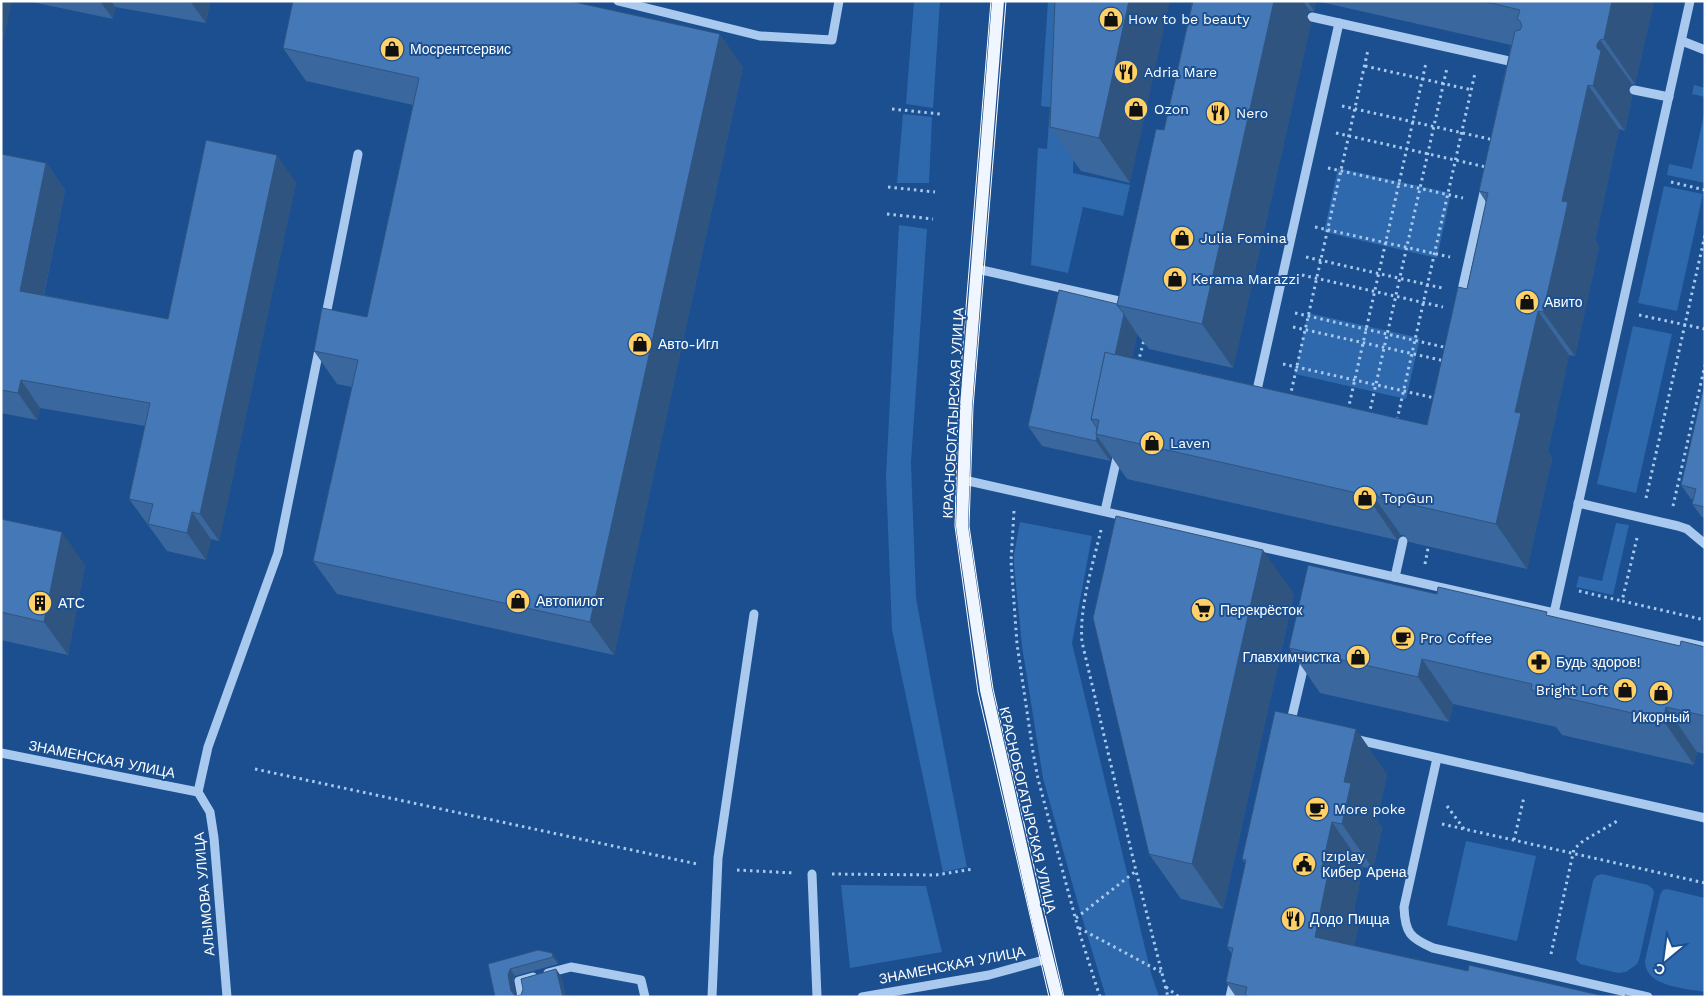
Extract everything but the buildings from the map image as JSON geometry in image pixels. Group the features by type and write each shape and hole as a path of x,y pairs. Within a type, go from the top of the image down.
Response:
{"main road":[{"name":"КРАСНОБОГАТЫРСКАЯ УЛИЦА","path":"998,1 966,406 962,526 986,690 1057,997"}],"street":[{"path":"618,1 760,36 832,40 839,1"},
{"path":"1554,613 1690,1"},
{"path":"1312,17 1452,48 1512,67 1530,66"},
{"path":"1290,398 1252,389 1264,360 1339,23"},
{"path":"1682,41 1705,50"},
{"path":"1634,90 1669,98"},
{"path":"1458,310 1496,141"},
{"path":"323,329 358,154"},
{"path":"977,269 1128,303 1130,295"},
{"path":"198,792 204,758 278,553 321,339"},
{"path":"1105,511 1120,446"},
{"path":"964,480 1105,511 1326,566 1395,577 1705,646"},
{"path":"1578,503 1687,529 1705,544"},
{"path":"1395,577 1403,541"},
{"path":"712,997 717,869 754,614"},
{"path":"1288,735 1295,726 1307,652"},
{"path":"1344,737 1705,818"},
{"name":"ЗНАМЕНСКАЯ УЛИЦА","path":"1,753 198,792"},
{"path":"1437,758 1404,907 1405,922 1409,932 1416,941 1433,948 1648,997"},
{"name":"АЛЫМОВА УЛИЦА","path":"198,792 210,812 214,838 227,997"},
{"path":"812,874 817,997"},
{"name":"ЗНАМЕНСКАЯ УЛИЦА","path":"862,997 989,975 1047,960"},
{"path":"522,997 519,981 571,967 641,980 644,997"},
{"path":"1230,997 1236,968"}],"path":[{"path":"1290,398 1373,30"},
{"path":"1348,411 1430,44"},
{"path":"1369,416 1452,48"},
{"path":"1397,422 1479,55"},
{"path":"1364,66 1472,90"},
{"path":"1322,101 1496,141"},
{"path":"892,109 940,114"},
{"path":"1316,128 1490,168"},
{"path":"1308,163 1482,203"},
{"path":"1651,178 1705,190"},
{"path":"888,187 935,192"},
{"path":"887,214 933,219"},
{"path":"1295,222 1469,261"},
{"path":"1622,601 1705,235"},
{"path":"1288,253 1462,293"},
{"path":"1284,271 1458,310"},
{"path":"1275,309 1449,348"},
{"path":"1621,310 1705,329"},
{"path":"1272,322 1446,362"},
{"path":"1138,364 1146,331"},
{"path":"1264,360 1438,399"},
{"path":"1669,524 1705,365"},
{"path":"1015,491 1011,561 1018,654 1033,752 1038,779 1078,928 1100,997"},
{"path":"1105,511 1083,608 1081,632 1084,655 1168,997"},
{"path":"1428,547 1431,537"},
{"path":"1559,587 1705,620"},
{"path":"255,769 717,869 812,874 936,875 973,870"},
{"path":"1514,840 1528,778"},
{"path":"1547,974 1573,854 1578,844 1645,805"},
{"path":"1424,820 1705,883"},
{"path":"1076,918 1136,871"},
{"path":"1078,928 1161,972"},
{"path":"1166,987 1179,997"}],"shaded area":[{"path":"914,1 940,1 933,108 906,104"},
{"path":"1048,1 1079,1 1073,173 1130,185 1123,216 1083,207 1068,273 1031,265 1038,148 1047,149 1050,107 1041,106"},
{"path":"1694,85 1705,88 1705,97 1692,94"},
{"path":"1705,110 1705,183 1667,175 1669,164 1692,169"},
{"path":"903,114 932,117 929,183 897,183"},
{"path":"1338,168 1451,193 1437,258 1324,232"},
{"path":"1664,186 1703,194 1677,311 1638,303"},
{"path":"899,225 927,229 911,462 916,598 967,867 943,872 892,630 886,477"},
{"path":"1308,313 1420,338 1406,399 1295,374"},
{"path":"1633,326 1672,334 1636,493 1597,484"},
{"path":"1020,522 1092,536 1072,643 1151,973 1159,997 1106,997 1078,904 1043,778 1022,646 1014,565"},
{"path":"1616,523 1629,525 1613,595 1576,587 1579,576 1602,581"},
{"path":"1466,841 1536,856 1517,941 1447,925"},
{"path":"1602,874 1648,885 1653,889 1654,893 1639,960 1636,965 1626,972 1618,973 1580,964 1576,959 1593,881 1596,876"},
{"path":"841,885 926,886 942,952 850,968"},
{"path":"1667,889 1705,898 1705,992 1668,985 1652,976 1647,970 1645,961 1660,895 1663,890"}],"tram line":[{"path":"991,1 958,406 955,526 978,692 1049,997"},
{"path":"1006,1 973,407 969,526 993,689 1064,997"}],"place":[{"name":"How to be beauty","path":"1111,19"},
{"name":"Мосрентсервис","path":"392,49"},
{"name":"Adria Mare","path":"1126,72"},
{"name":"Ozon","path":"1136,109"},
{"name":"Nero","path":"1218,113"},
{"name":"Julia Fomina","path":"1182,238"},
{"name":"Kerama Marazzi","path":"1175,279"},
{"name":"Авито","path":"1527,302"},
{"name":"Авто-Игл","path":"640,344"},
{"name":"Laven","path":"1152,443"},
{"name":"TopGun","path":"1365,498"},
{"name":"Автопилот","path":"518,601"},
{"name":"АТС","path":"40,603"},
{"name":"Перекрёсток","path":"1203,610"},
{"name":"Pro Coffee","path":"1403,638"},
{"name":"Главхимчистка","path":"1358,657"},
{"name":"Будь здоров!","path":"1539,662"},
{"name":"Bright Loft","path":"1625,690"},
{"name":"Икорный","path":"1661,693"},
{"name":"More poke","path":"1317,809"},
{"name":"Izıplay Кибер Арена","path":"1304,864"},
{"name":"Додо Пицца","path":"1293,919"}]}
